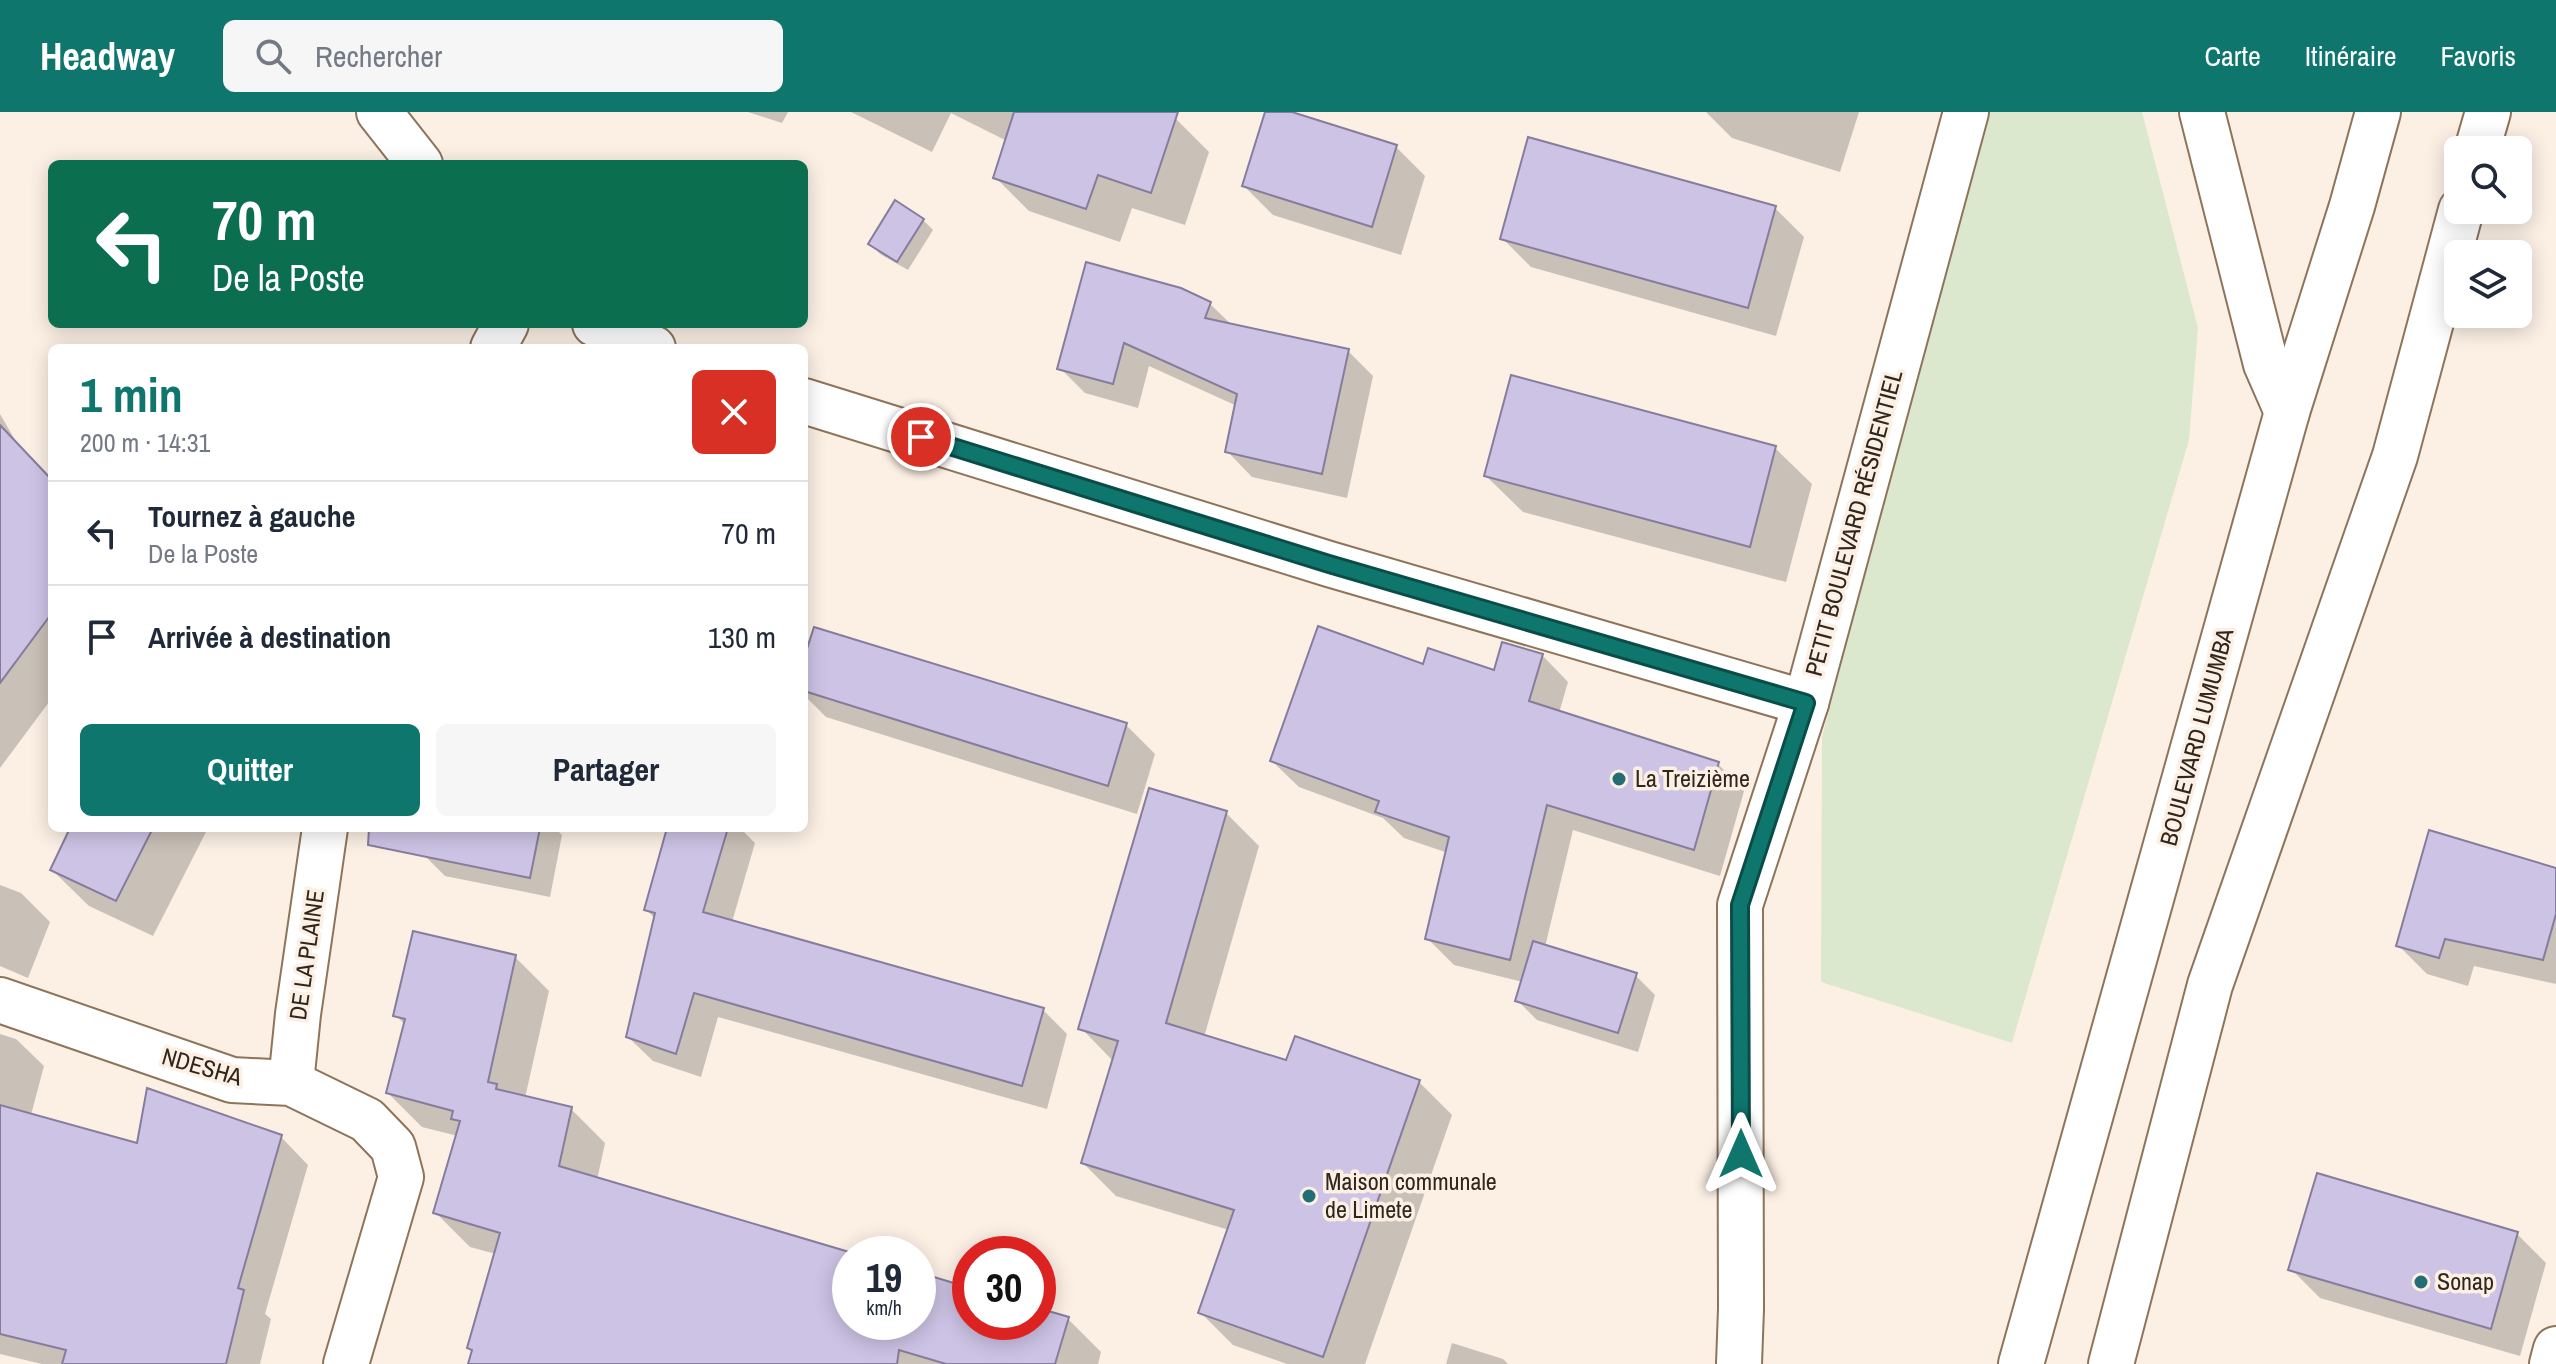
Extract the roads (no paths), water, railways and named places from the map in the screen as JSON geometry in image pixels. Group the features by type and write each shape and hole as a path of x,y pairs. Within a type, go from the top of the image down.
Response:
{"main road":[{"path":"379,112 417,160"},
{"name":"PETIT BOULEVARD RÉSIDENTIEL","path":"1739,1364 1740,905 1806,703 1966,112"},
{"path":"2202,112 2266,364 2287,412"},
{"name":"BOULEVARD LUMUMBA","path":"2021,1364 2287,412 2352,206 2378,112"},
{"path":"2481,136 2488,112"},
{"path":"2111,1364 2210,985 2395,456 2457,224"},
{"path":"605,328 643,344"},
{"path":"808,402 1329,564 1806,703"},
{"name":"DE LA PLAINE","path":"291,1083 324,832"},
{"name":"NDESHA","path":"0,1000 232,1080 291,1083 367,1120 393,1147 401,1177 346,1364"},
{"path":"2552,1364 2556,1349"}],"place":[{"name":"La Treizième","path":"1619,779"},
{"name":"Maison communale de Limete","path":"1309,1196"},
{"name":"Sonap","path":"2421,1282"}]}
